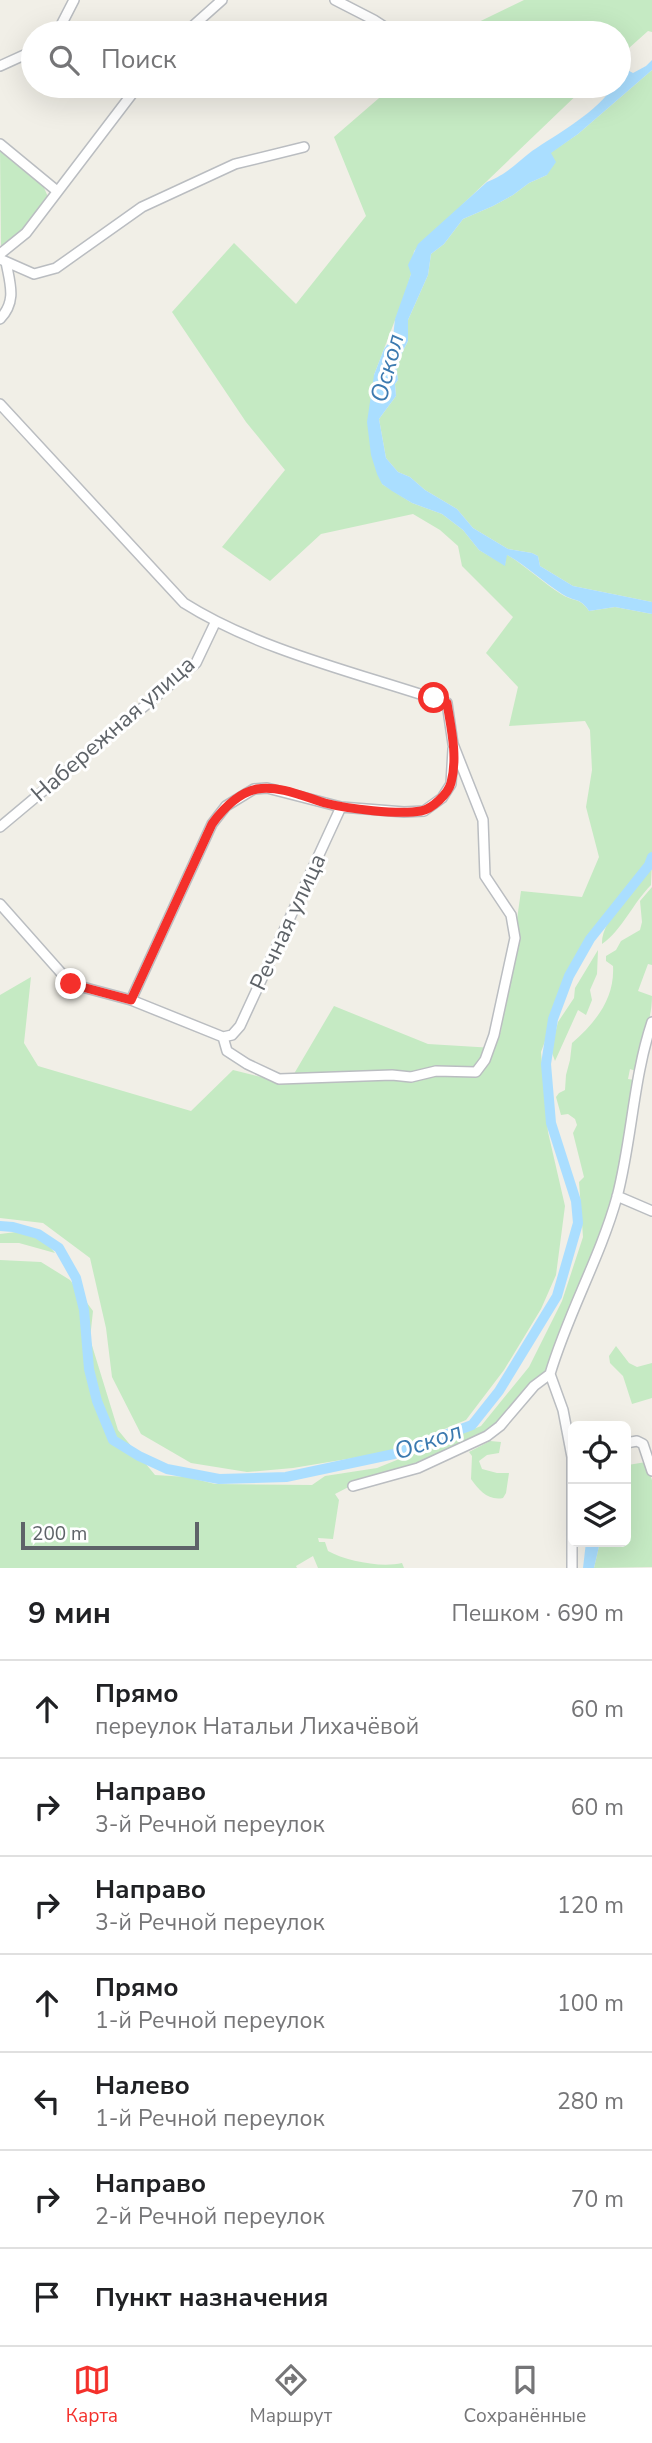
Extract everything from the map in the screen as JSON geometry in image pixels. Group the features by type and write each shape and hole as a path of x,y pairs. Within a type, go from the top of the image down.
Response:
{"street":[{"path":"63,21 74,0"},
{"path":"198,21 222,0"},
{"path":"335,0 376,21"},
{"path":"0,66 21,56"},
{"path":"2,258 26,233 129,98"},
{"path":"0,144 57,191"},
{"path":"2,258 34,274 56,268 142,207 235,164 304,147"},
{"path":"0,319 10,306 12,293 2,258"},
{"path":"0,404 184,603 215,623 325,664 447,703 453,744 451,784 442,798 424,811 341,807 267,788 254,789 226,806 212,824 131,1000"},
{"name":"Набережная улица","path":"0,827 196,663 215,623"},
{"path":"0,904 71,984 131,1000 228,1036 227,1051 279,1079 392,1075 411,1077 436,1072 476,1072 485,1060 494,1035 515,939 511,915 485,876 483,820 453,744"},
{"name":"Речная улица","path":"228,1036 240,1026 341,807"},
{"path":"353,1486 418,1468 487,1436 500,1426 534,1386 550,1374 608,1227 617,1196 636,1084 652,1022"},
{"path":"617,1196 652,1211"},
{"path":"550,1374 568,1434"},
{"path":"631,1442 643,1444 652,1471"},
{"path":"572,1568 573,1484"}],"green space":[{"path":"524,0 652,0 652,32 648,31 631,46 631,21 481,21"},
{"path":"652,70 652,602 573,586 540,566 538,556 508,549 473,528 457,509 425,490 410,477 398,472 386,458 379,419 396,396 396,365 408,341 408,320 428,275 431,254 444,244 463,219 493,206 547,175 550,153 578,134 620,98 631,98 631,88"},
{"path":"379,98 573,98 414,251 405,294 374,375 382,484 412,503 442,514 463,530 479,550 505,565 506,554 561,594 583,604 589,611 615,607 652,614 652,857 649,865 590,939 569,976 541,1052 548,1132 565,1206 556,1275 541,1309 504,1370 466,1420 389,1452 293,1468 247,1472 191,1463 141,1434 112,1377 106,1328 90,1258 43,1223 0,1218 0,995 31,977 24,1043 38,1066 191,1111 233,1070 288,1084 334,1006 428,1044 494,1048 501,1031 521,891 582,897 599,857 586,807 592,770 590,730 585,721 509,726 518,687 486,653 513,617 462,566 458,546 440,530 413,514 321,534 270,581 222,547 285,470 246,422 172,312 234,243 296,304 366,216 334,137"},
{"path":"0,148 42,183 48,197 23,232 1,248"},
{"path":"652,862 651,885 616,931 602,944 607,924"},
{"path":"652,887 652,965 648,964 638,991 652,996 651,1006 636,1071 630,1069 628,1079 634,1080 619,1175 608,1214 545,1371 502,1420 475,1439 398,1470 364,1479 335,1494 339,1500 333,1539 318,1538 319,1542 325,1542 328,1551 344,1558 374,1564 402,1563 404,1568 318,1568 313,1556 296,1566 297,1568 0,1568 0,1260 41,1262 70,1280 93,1311 90,1339 118,1430 155,1475 187,1477 215,1484 312,1485 325,1476 377,1468 481,1426 529,1367 562,1301 583,1237 579,1182 584,1177 573,1133 577,1125 575,1119 568,1114 561,1115 556,1097 565,1090 572,1043 596,1019 611,989 613,966 606,961 606,956 616,950 621,941 640,930 640,901"},
{"path":"598,950 597,974 590,990 592,1000 586,1015 578,1010 555,1061 551,1050 558,1022 574,998 575,988"},
{"path":"16,1232 43,1239 55,1253 19,1243 0,1243 0,1234"},
{"path":"616,1346 629,1363 637,1367 652,1363 652,1398 632,1404 623,1376 610,1363 609,1356"},
{"path":"490,1441 501,1442 499,1453 487,1455 479,1461 482,1469 509,1473 503,1498 488,1496 471,1479 472,1456 469,1452"},
{"path":"646,1462 652,1480 652,1567 594,1568 599,1547 631,1547 631,1464"}],"water":[{"path":"652,60 652,70 631,88 631,72 646,66"},
{"path":"604,98 620,98 551,153 556,162 547,175 493,206 463,219 444,244 431,254 428,275 408,320 408,341 396,365 396,396 379,419 386,458 398,472 410,477 425,490 457,509 473,528 508,549 538,556 540,566 573,586 652,602 652,614 615,607 589,611 583,604 562,594 507,555 505,566 479,550 463,530 442,514 412,503 382,484 371,455 367,422 374,375 384,349 393,337 395,319 411,274 408,265 418,244 487,182 506,172"},
{"path":"585,1547 599,1547 594,1568 583,1568"}],"waterway":[{"name":"Оскол","path":"0,1226 38,1234 59,1248 76,1278 84,1310 89,1369 97,1401 113,1440 167,1469 219,1479 286,1477 394,1454 472,1425 499,1391 557,1296 578,1223 576,1201 551,1123 546,1064 553,1019 569,976 590,939 649,865 652,857"}],"route":[{"path":"71,984 131,1000 212,824 226,806 254,789 267,788 341,807 404,812 424,811 442,798 451,784 453,744 447,703 434,698"}]}
